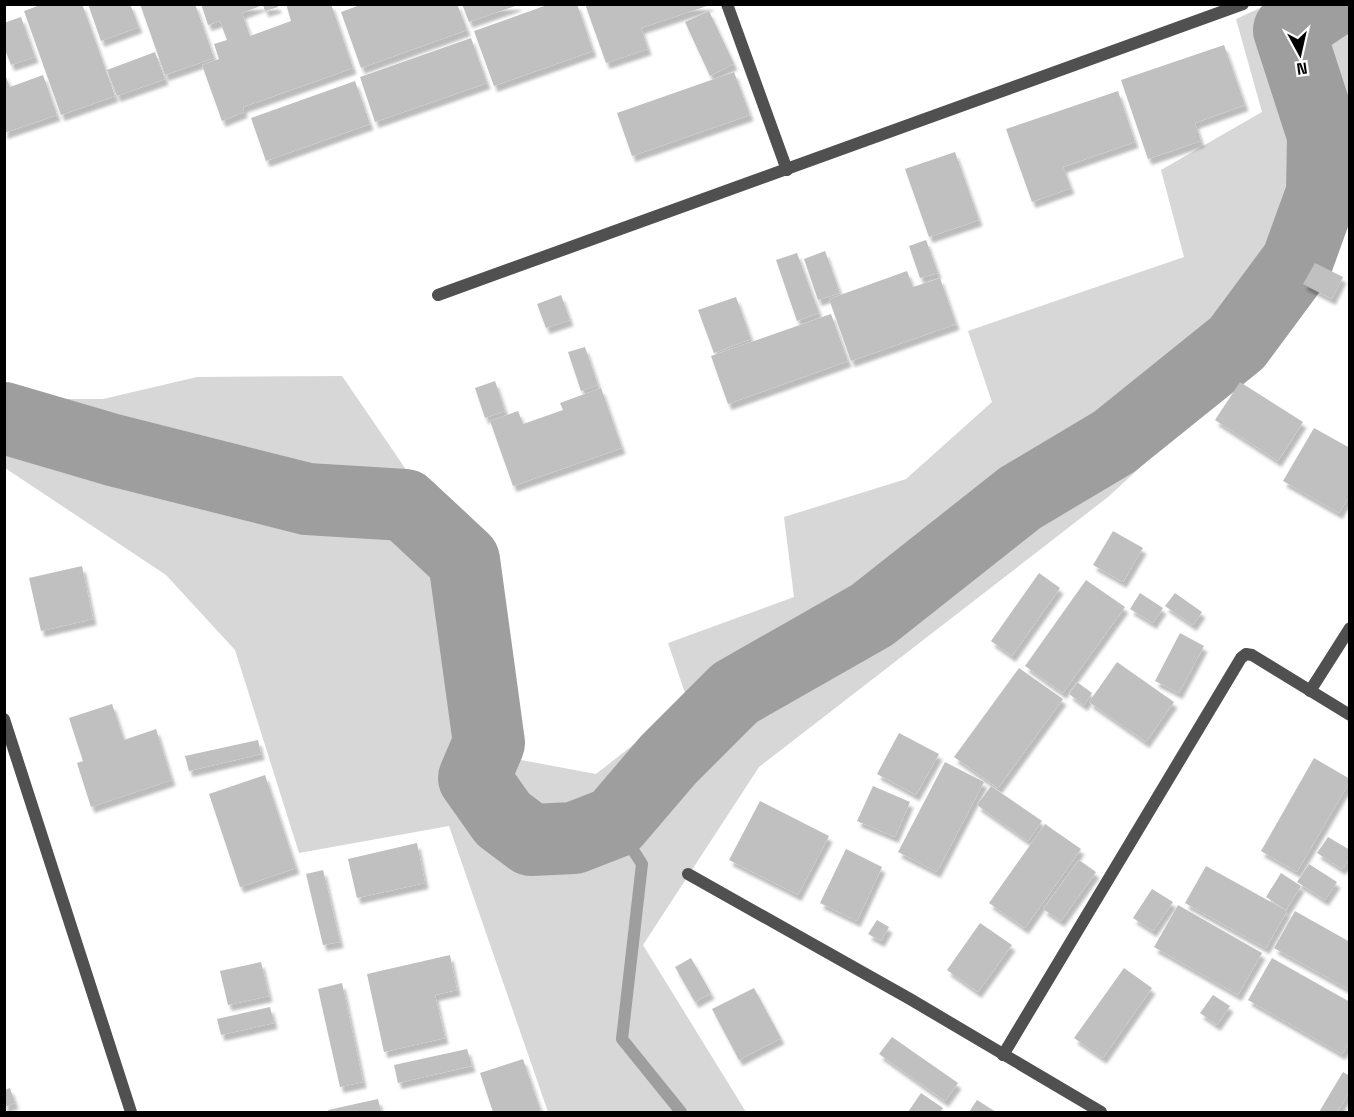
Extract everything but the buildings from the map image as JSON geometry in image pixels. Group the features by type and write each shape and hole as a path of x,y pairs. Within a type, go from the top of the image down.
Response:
{"street":[{"path":"727,4 787,170"},
{"path":"438,295 1243,4"},
{"path":"1310,691 1350,628"},
{"path":"1004,1055 1241,658 1246,654 1252,655 1350,715"},
{"path":"4,719 131,1113"},
{"path":"688,874 910,999 1101,1113"}],"shaded area":[{"path":"1267,5 1349,5 1349,206 1268,350 1108,497 759,767 643,945 746,1112 548,1112 449,826 299,853 235,650 166,575 5,468 4,393 17,399 103,399 197,377 342,376 433,509 476,584 495,716 521,760 596,774 688,702 668,643 794,597 784,517 906,479 992,402 968,331 1184,257 1161,170 1262,112 1236,19"}],"waterway":[{"path":"4,418 113,450 307,499 405,505 464,560 489,743 474,778 503,819 531,840 574,838 615,822 668,760 735,693 872,615 1020,498 1114,442 1237,343 1297,262 1322,193 1323,135 1289,30 1328,4"},
{"path":"615,822 642,864 622,1039 681,1112"}]}
